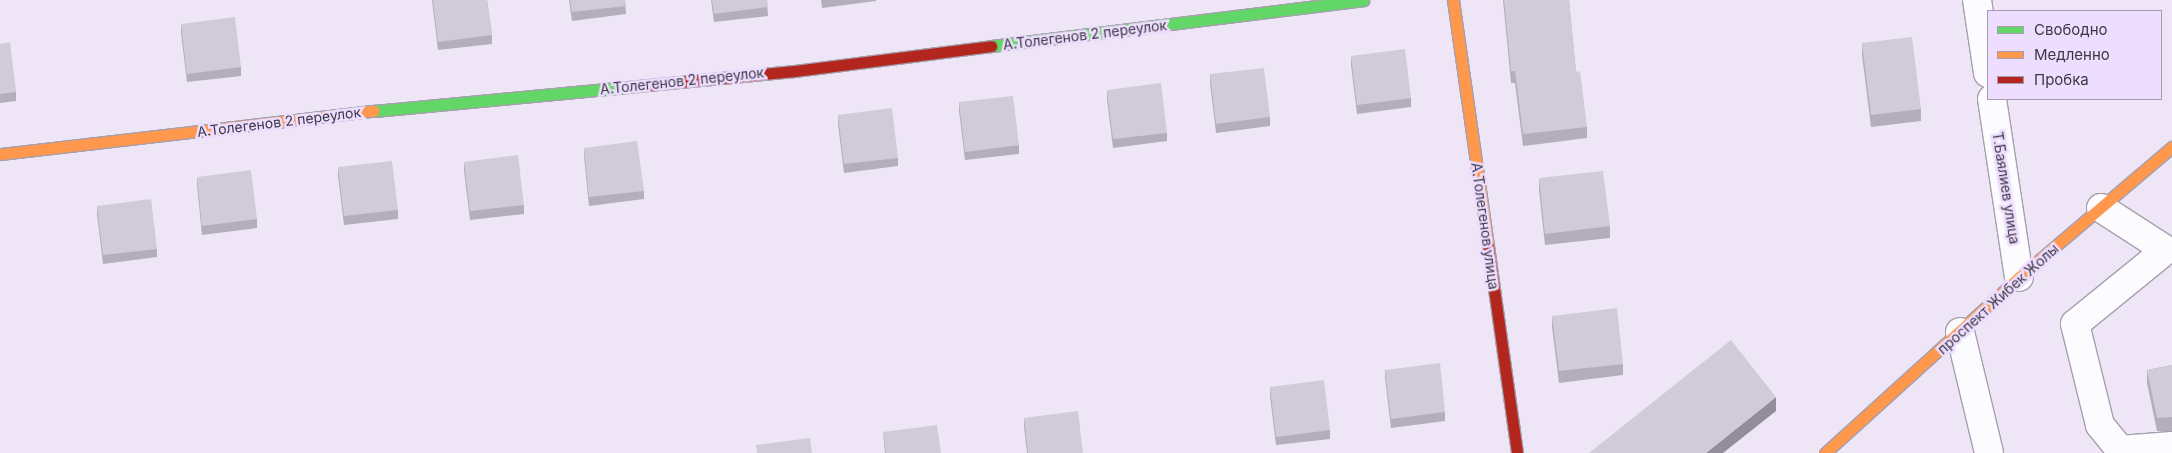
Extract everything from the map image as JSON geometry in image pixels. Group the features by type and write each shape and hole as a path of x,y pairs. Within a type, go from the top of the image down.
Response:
{"street":[{"name":"А.Толегенов 2 переулок","path":"0,154 368,112 794,70 1363,0"},
{"name":"А.Толегенов улица","path":"1453,0 1517,453"},
{"path":"1977,0 1987,65"},
{"name":"Т.Баялиев улица","path":"1992,100 2019,277"},
{"name":"проспект Жибек Жолы","path":"1825,453 2019,277 2172,147"},
{"path":"2101,208 2166,250 2076,324 2100,425 2120,450 2172,446"},
{"path":"1960,332 1989,453"}],"building":[{"path":"433,0 487,0 492,35 438,42"},
{"path":"570,0 625,0 626,6 572,12"},
{"path":"712,0 767,0 768,7 714,14"},
{"path":"1504,0 1569,0 1576,72 1580,71 1587,127 1523,134 1515,71 1511,71"},
{"path":"235,17 241,67 187,74 181,24"},
{"path":"1912,37 1921,109 1871,115 1862,43"},
{"path":"10,42 16,92 0,94 0,44"},
{"path":"1405,49 1411,98 1357,105 1351,56"},
{"path":"1264,68 1270,117 1216,124 1210,74"},
{"path":"1161,83 1167,133 1113,139 1107,90"},
{"path":"1013,96 1019,145 965,152 959,102"},
{"path":"892,108 898,158 844,164 838,115"},
{"path":"637,141 644,191 589,197 584,148"},
{"path":"518,155 524,205 470,211 464,162"},
{"path":"392,161 398,210 344,216 338,167"},
{"path":"251,170 257,219 202,226 197,177"},
{"path":"1603,171 1610,226 1545,234 1539,178"},
{"path":"151,199 157,249 103,255 97,206"},
{"path":"1617,308 1623,364 1559,371 1552,316"},
{"path":"1731,340 1776,397 1706,453 1589,453"},
{"path":"1440,363 1445,412 1391,419 1385,370"},
{"path":"2172,365 2172,417 2157,418 2147,370"},
{"path":"1324,380 1330,430 1276,437 1270,387"},
{"path":"1078,411 1083,453 1028,453 1024,418"},
{"path":"937,425 941,453 886,453 883,432"},
{"path":"810,438 812,453 757,453 756,445"}],"traffic: fast":[{"path":"991,46 1363,0"},
{"path":"374,111 628,87"}],"traffic: slow":[{"path":"1453,0 1488,246"},
{"path":"0,154 374,111"},
{"path":"1825,453 2019,277 2172,147"}],"traffic: jam":[{"path":"628,87 794,71 991,46"},
{"path":"1488,246 1517,453"}]}
